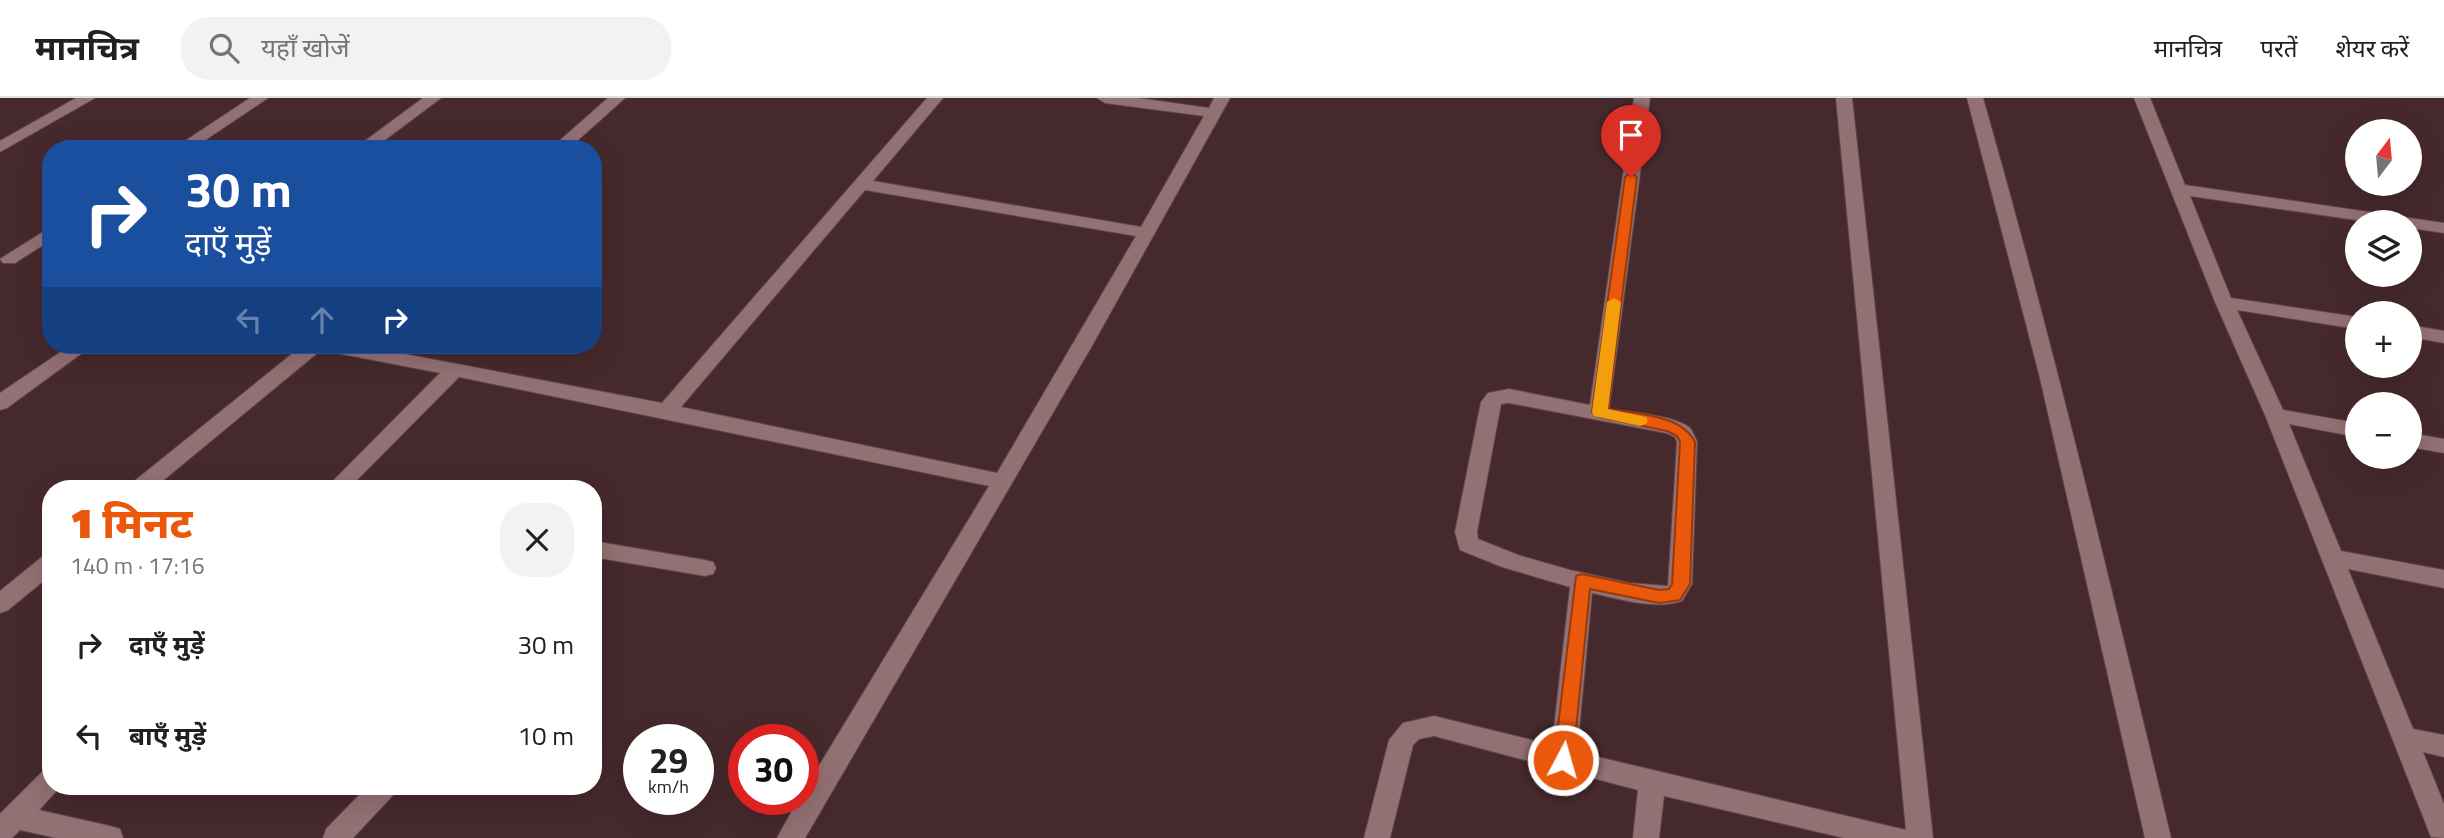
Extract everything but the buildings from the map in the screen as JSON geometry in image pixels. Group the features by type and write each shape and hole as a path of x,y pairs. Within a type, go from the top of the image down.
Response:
{"street":[{"path":"0,147 87,98"},
{"path":"195,140 260,98"},
{"path":"375,140 433,98"},
{"path":"568,140 617,98"},
{"path":"667,411 935,98"},
{"path":"790,838 1084,344 1217,105 1105,98"},
{"path":"1600,412 1642,98"},
{"path":"1844,98 1920,838"},
{"path":"1976,98 2066,445 2158,838"},
{"path":"2142,98 2224,302 2275,415 2444,837"},
{"path":"861,184 1146,233"},
{"path":"2178,189 2345,213"},
{"path":"2422,225 2444,228"},
{"path":"9,259 42,238"},
{"path":"2224,302 2345,321"},
{"path":"2422,333 2444,337"},
{"path":"0,403 70,354"},
{"path":"150,480 304,354"},
{"path":"373,354 667,411 1001,481"},
{"path":"345,480 454,370"},
{"path":"1509,396 1600,412 1671,427 1683,433 1687,442 1681,584 1674,595 1659,597 1582,580 1487,554 1468,544 1466,532 1491,402 1495,398 1509,396"},
{"path":"2275,415 2345,428"},
{"path":"2422,442 2444,446"},
{"path":"602,551 705,568"},
{"path":"2333,558 2444,579"},
{"path":"0,604 42,569"},
{"path":"1563,760 1582,580"},
{"path":"1377,838 1402,740 1412,730 1434,726 1652,782 1896,838"},
{"path":"2406,738 2444,746"},
{"path":"1646,838 1652,782"},
{"path":"7,824 42,789"},
{"path":"336,838 377,795"},
{"path":"7,824 110,838"}],"slow traffic":[{"path":"1614,302 1600,412 1640,420"}],"route":[{"path":"1563,760 1582,580 1659,597 1674,595 1681,584 1687,442 1683,433 1671,427 1600,412 1631,177"}]}
